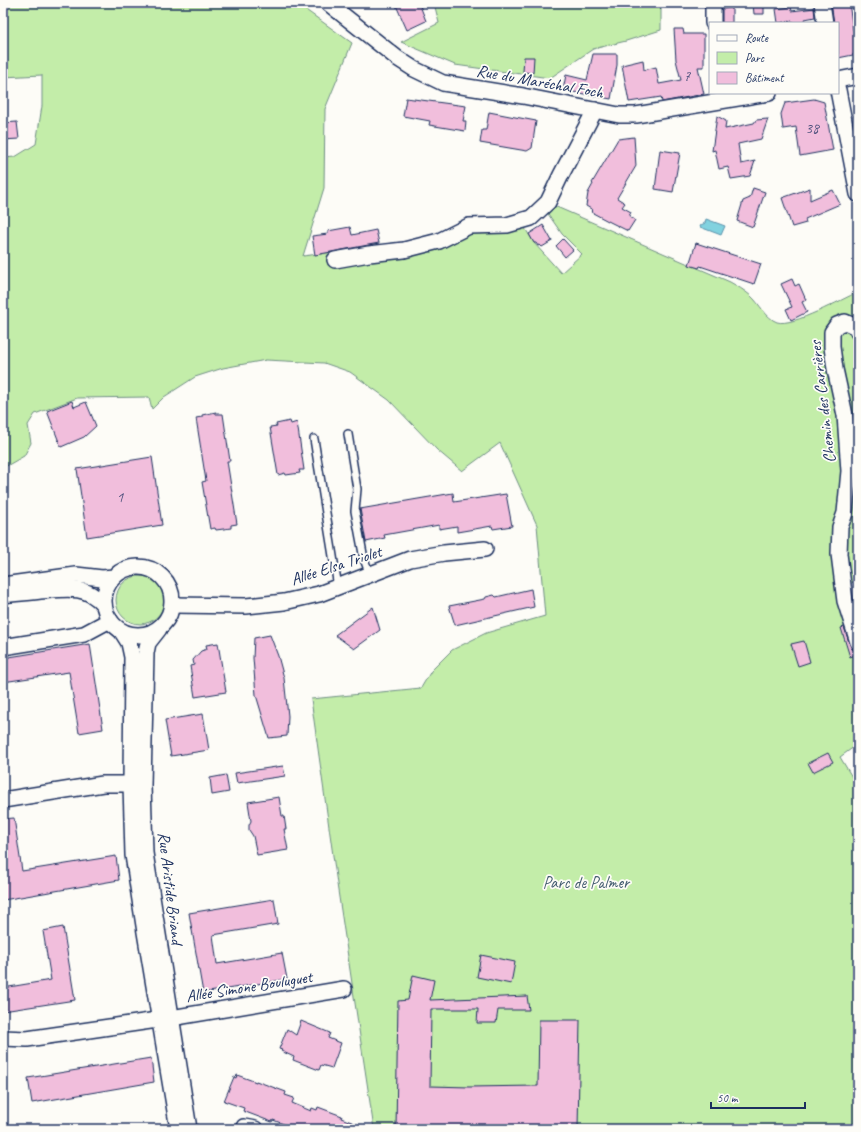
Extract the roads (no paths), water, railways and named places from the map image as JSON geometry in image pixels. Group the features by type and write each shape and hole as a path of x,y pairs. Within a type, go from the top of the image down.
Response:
{"street":[{"name":"Rue du Maréchal Foch","path":"328,3 397,58 414,69 443,83 530,97 619,115 636,115 711,98 757,94"},
{"path":"713,3 713,22"},
{"path":"822,3 825,22"},
{"path":"839,80 858,76"},
{"path":"839,94 853,144 858,194"},
{"path":"335,260 404,250 439,241 469,226 508,225 532,218 548,202 595,110"},
{"name":"Chemin des Carrières","path":"858,332 856,327 845,322 837,325 832,332 832,347 845,415 849,471 845,513 840,526 838,554 845,601 858,642"},
{"name":"Allée Elsa Triolet","path":"173,606 246,606 284,602 319,594 410,559 444,553 485,550"},
{"path":"133,567 143,567 154,570 162,576 169,585 173,606 166,623 150,634 141,636 122,632 113,625 107,616 104,605 104,595 108,585 114,577 123,570 133,567"},
{"path":"5,587 76,575 102,578 114,577"},
{"path":"5,587 79,589 97,597 104,605"},
{"path":"3,647 84,634 110,620"},
{"name":"Rue Aristide Briand","path":"159,629 148,642 146,653 133,855 145,932 166,1019 189,1129"},
{"name":"Rue Aristide Briand","path":"122,632 129,643 132,657 137,784"},
{"path":"3,800 103,784 137,784"},
{"name":"Allée Simone Bouluguet","path":"3,1038 27,1039 166,1019 344,989"},
{"name":"Rue Aristide Briand","path":"166,1019 178,1129"},
{"path":"243,1129 244,1127 255,1129"}],"lane":[{"path":"348,434 357,489 355,511 364,559 370,575"},
{"path":"314,440 338,587"}],"water":[{"path":"706,219 725,226 721,235 700,227 705,223"}],"park label":[{"name":"Parc de Palmer","path":"586,882"}]}
